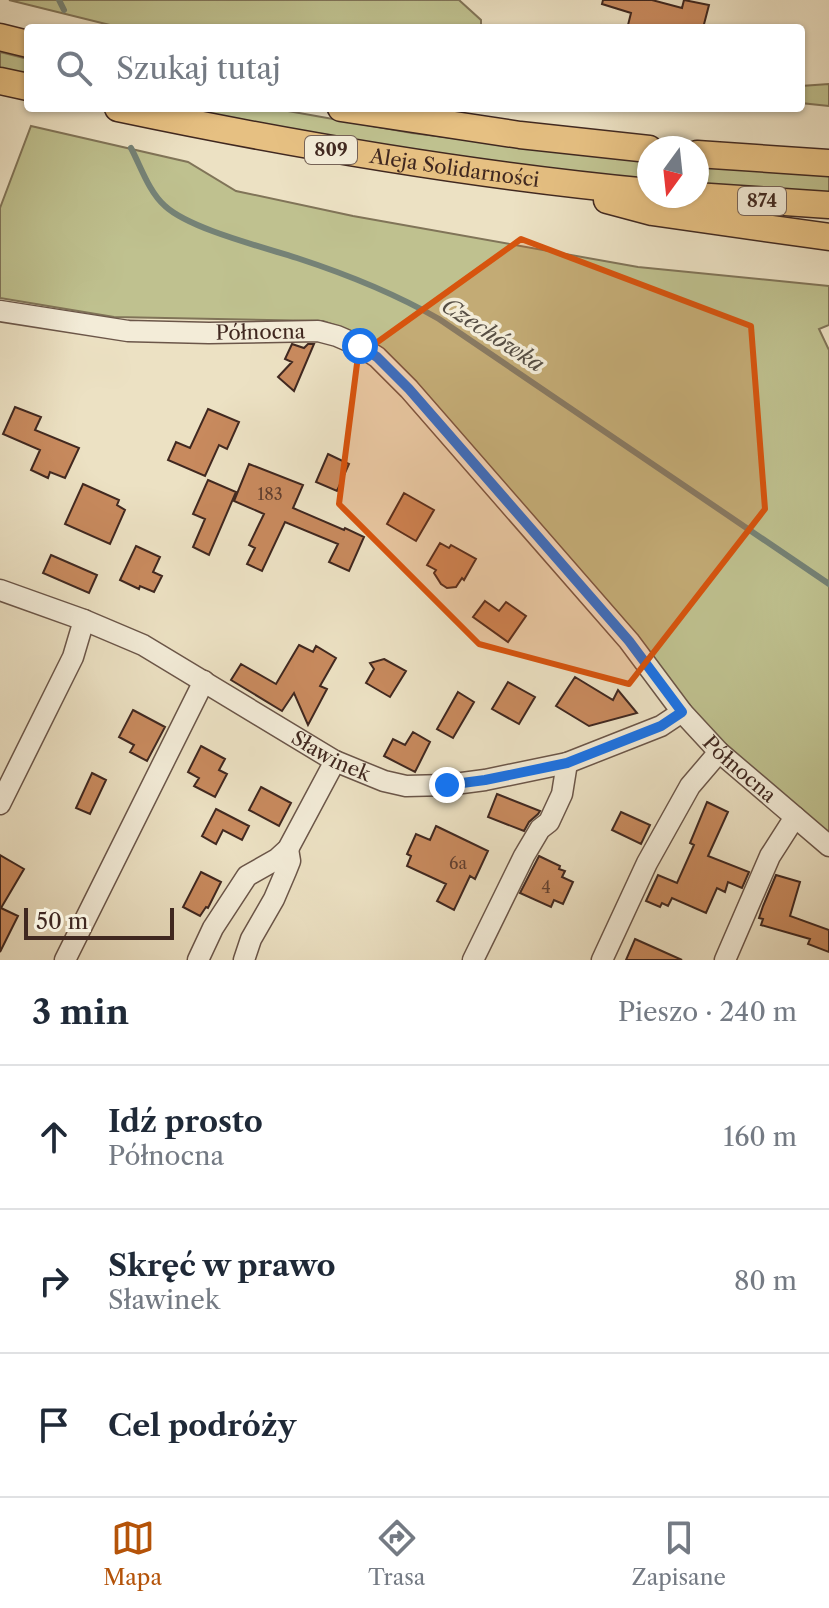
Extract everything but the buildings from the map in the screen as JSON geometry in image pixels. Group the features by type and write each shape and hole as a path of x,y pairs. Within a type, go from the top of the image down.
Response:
{"main road":[{"path":"0,37 24,43"},
{"path":"0,81 24,86"},
{"name":"Aleja Solidarności","path":"138,112 326,149 546,181 637,191"},
{"name":"Aleja Solidarności","path":"368,112 520,135 637,148"},
{"path":"709,155 829,163"},
{"path":"546,181 652,212 829,237"},
{"name":"874","path":"709,197 829,205"}],"street":[{"name":"Północna","path":"0,311 128,331 318,331 360,346 377,357 409,389 629,641 682,712 719,752 829,846"},
{"name":"Sławinek","path":"0,590 143,645 335,761 384,781 406,786 473,782 567,763 661,726 682,712"},
{"path":"0,804 73,657 84,620"},
{"path":"65,960 204,681"},
{"path":"602,960 647,863 690,786 719,752"},
{"path":"198,960 213,928 247,876 288,849 335,761"},
{"path":"473,960 524,856 540,829 549,822 562,794 567,763"},
{"path":"725,960 770,856 795,817"},
{"path":"244,960 251,939 274,899 290,861 288,849"}],"highlighted area":[{"path":"521,239 751,326 765,509 629,684 479,644 339,504 358,356"}],"green space":[{"path":"9,0 459,0 481,20 481,24 106,24"},
{"path":"0,52 24,58 24,75 0,69"},
{"path":"829,84 829,106 805,103 805,86"},
{"path":"187,112 294,112 412,133 637,161 637,180 340,142"},
{"path":"31,126 188,162 236,191 353,216 638,267 829,286 829,325 819,329 829,350 829,838 714,743 349,330 323,321 114,317 0,298 0,208"},
{"path":"709,167 829,176 829,195 709,187"}],"waterway":[{"name":"Czechówka","path":"59,0 64,10"},
{"name":"Czechówka","path":"131,148 154,194 176,214 228,236 352,277 439,319 829,584"}],"route":[{"path":"360,346 377,357 409,389 629,641 682,712 661,726 567,763 447,785"}]}
